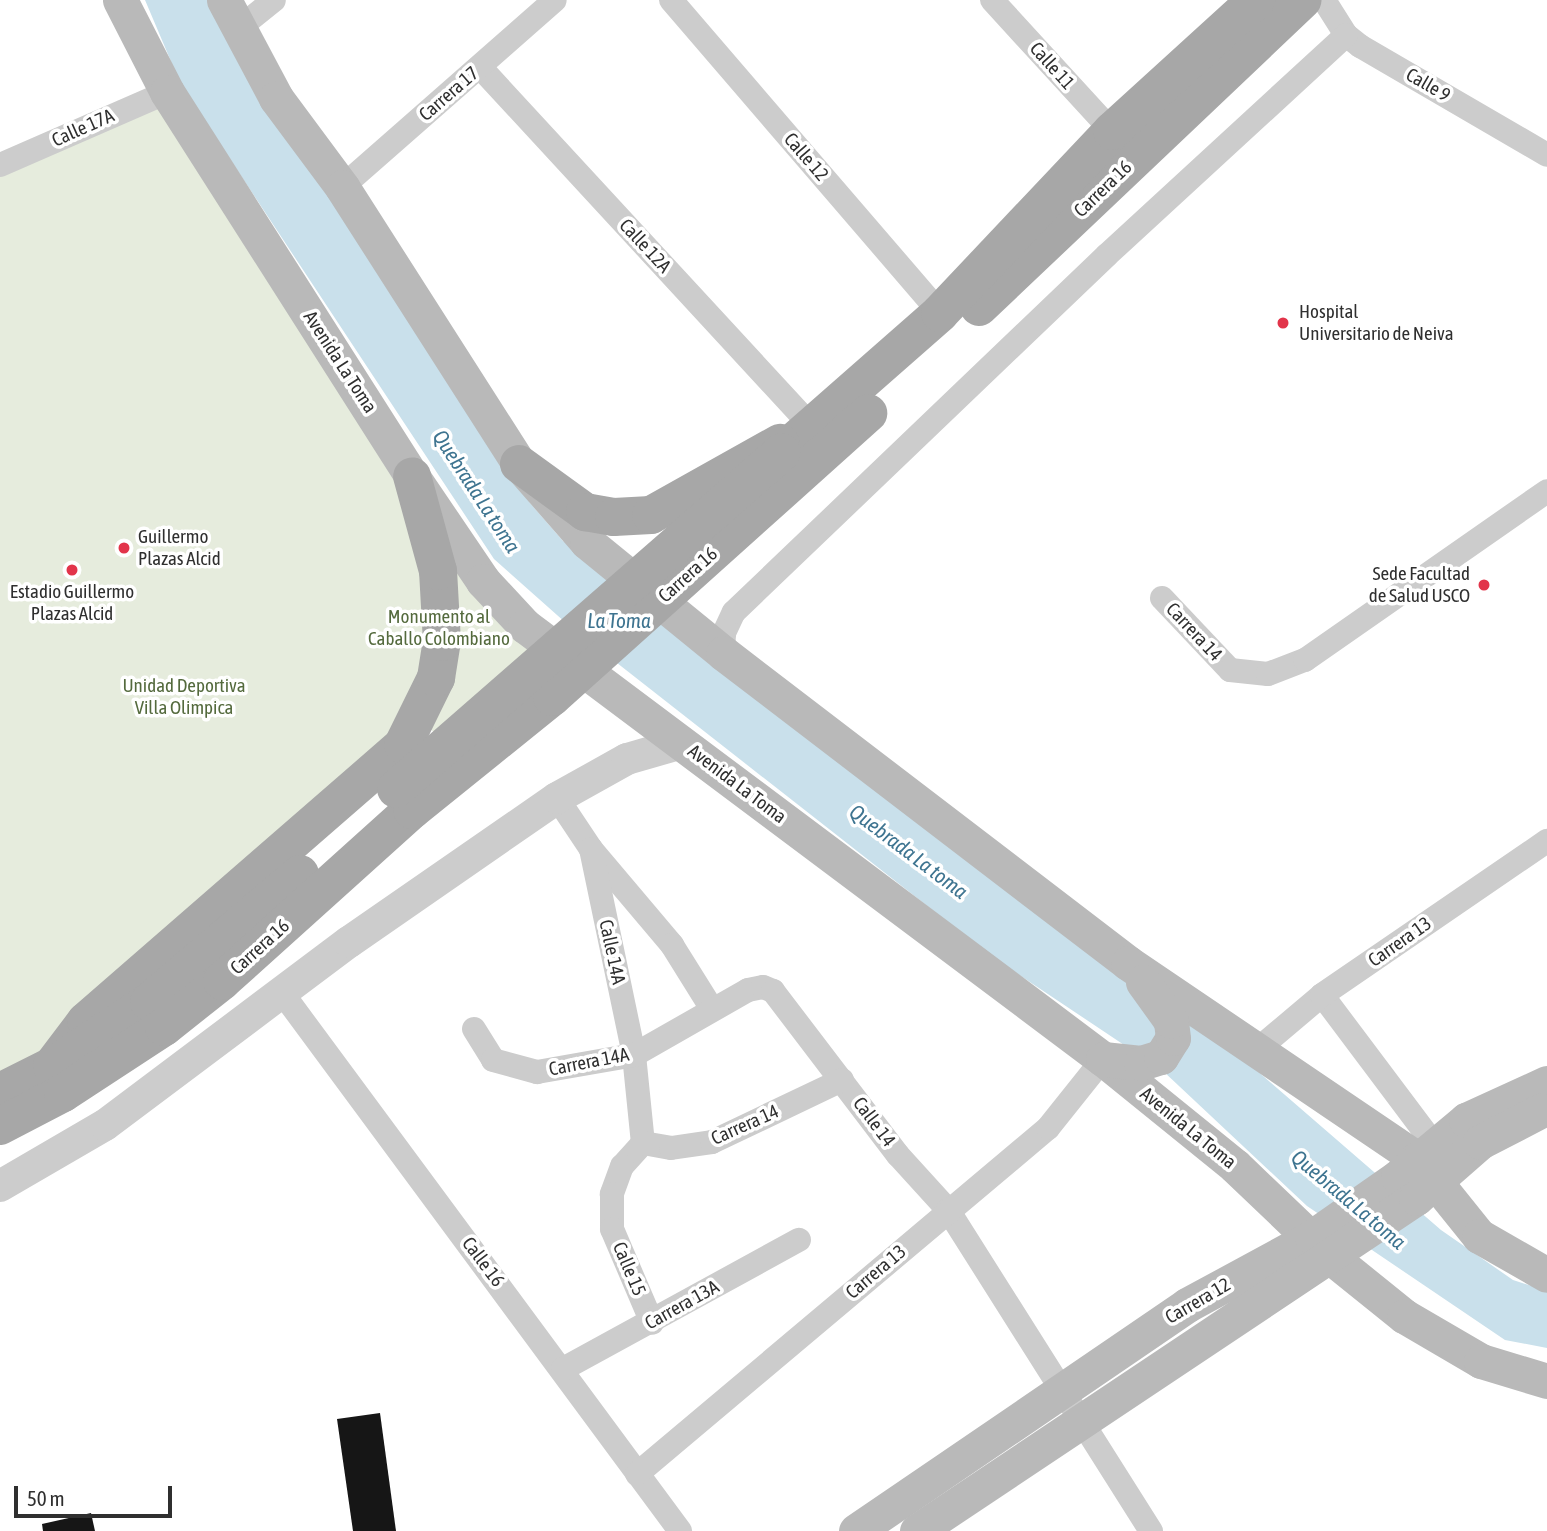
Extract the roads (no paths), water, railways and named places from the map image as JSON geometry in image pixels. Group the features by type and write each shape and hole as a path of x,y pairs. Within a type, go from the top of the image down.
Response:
{"main road":[{"name":"Avenida La Toma","path":"120,0 167,92 195,130 412,476 483,581 525,626 1103,1059 1236,1166 1426,1331 1481,1360 1547,1381"},
{"path":"143,0 195,130"},
{"path":"212,0 276,98 342,187 519,464 587,542 723,653 1128,963 1257,1050 1420,1172 1479,1236 1547,1275"},
{"name":"Carrera 16","path":"0,1126 63,1093 164,1027 222,981 404,800 799,435 940,313 1112,131 1256,0"},
{"name":"Carrera 16","path":"0,1092 52,1066 203,960 404,800 552,697 869,413 1303,0"},
{"path":"231,15 276,98"},
{"path":"519,464 557,496 585,512 614,517 652,515 799,435"},
{"path":"52,1066 86,1021 367,780 403,745 415,726 436,678 442,609 438,571 412,476"},
{"path":"1103,1059 1141,1063 1161,1057 1173,1038 1171,1021 1128,963"},
{"name":"Carrera 12","path":"1420,1172 1466,1120 1547,1083"},
{"name":"Carrera 12","path":"917,1531 1081,1418 1420,1172 1547,1108"},
{"name":"Carrera 12","path":"856,1531 1063,1387 1187,1305 1325,1242"}],"street":[{"path":"231,15 274,0"},
{"name":"Carrera 17","path":"342,187 555,0"},
{"name":"Calle 12","path":"671,0 940,313"},
{"name":"Calle 11","path":"992,0 1112,131"},
{"name":"Calle 9","path":"1324,0 1346,36 1547,155"},
{"path":"723,653 724,633 734,612 1107,255 1346,36"},
{"name":"Calle 12A","path":"480,67 799,435"},
{"name":"Calle 17A","path":"0,165 167,92"},
{"name":"Carrera 14","path":"1162,598 1230,670 1268,674 1305,660 1547,491"},
{"path":"0,1186 104,1125 283,994 349,942 556,798 628,759 682,743"},
{"path":"556,798 591,849 672,945 712,1009"},
{"name":"Carrera 13","path":"1257,1050 1322,996 1547,841"},
{"name":"Calle 14A","path":"591,849 634,1055"},
{"name":"Calle 14","path":"712,1009 748,990 763,987 773,991 898,1155 948,1210 1063,1387 1151,1531"},
{"name":"Calle 16","path":"283,994 563,1369 680,1531"},
{"path":"1322,996 1420,1172"},
{"name":"Carrera 14A","path":"474,1029 493,1060 537,1072 634,1055 712,1009"},
{"path":"634,1055 643,1143"},
{"name":"Carrera 13","path":"637,1474 1048,1128 1103,1059"},
{"name":"Carrera 14","path":"643,1143 671,1148 712,1142 842,1080"},
{"name":"Calle 15","path":"643,1143 622,1166 612,1194 612,1229 652,1323"},
{"name":"Carrera 13A","path":"563,1369 652,1323 799,1240"}],"water":[{"name":"La Toma","path":"145,0 217,0 530,503 563,541 607,567 1232,1049 1441,1230 1513,1280 1547,1291 1547,1348 1505,1340 1307,1206 1163,1071 991,956 566,623 494,559 181,85"}],"place":[{"name":"Hospital Universitario de Neiva","path":"1283,323"},
{"name":"Guillermo Plazas Alcid","path":"124,548"},
{"name":"Estadio Guillermo Plazas Alcid","path":"72,570"},
{"name":"Sede Facultad de Salud USCO","path":"1484,585"}],"water label":[{"name":"Quebrada La toma","path":"477,491"},
{"name":"Quebrada La toma","path":"909,851"},
{"name":"Quebrada La toma","path":"1349,1199"}],"park label":[{"name":"Monumento al Caballo Colombiano","path":"439,628"},
{"name":"Unidad Deportiva Villa Olimpica","path":"184,697"}]}
